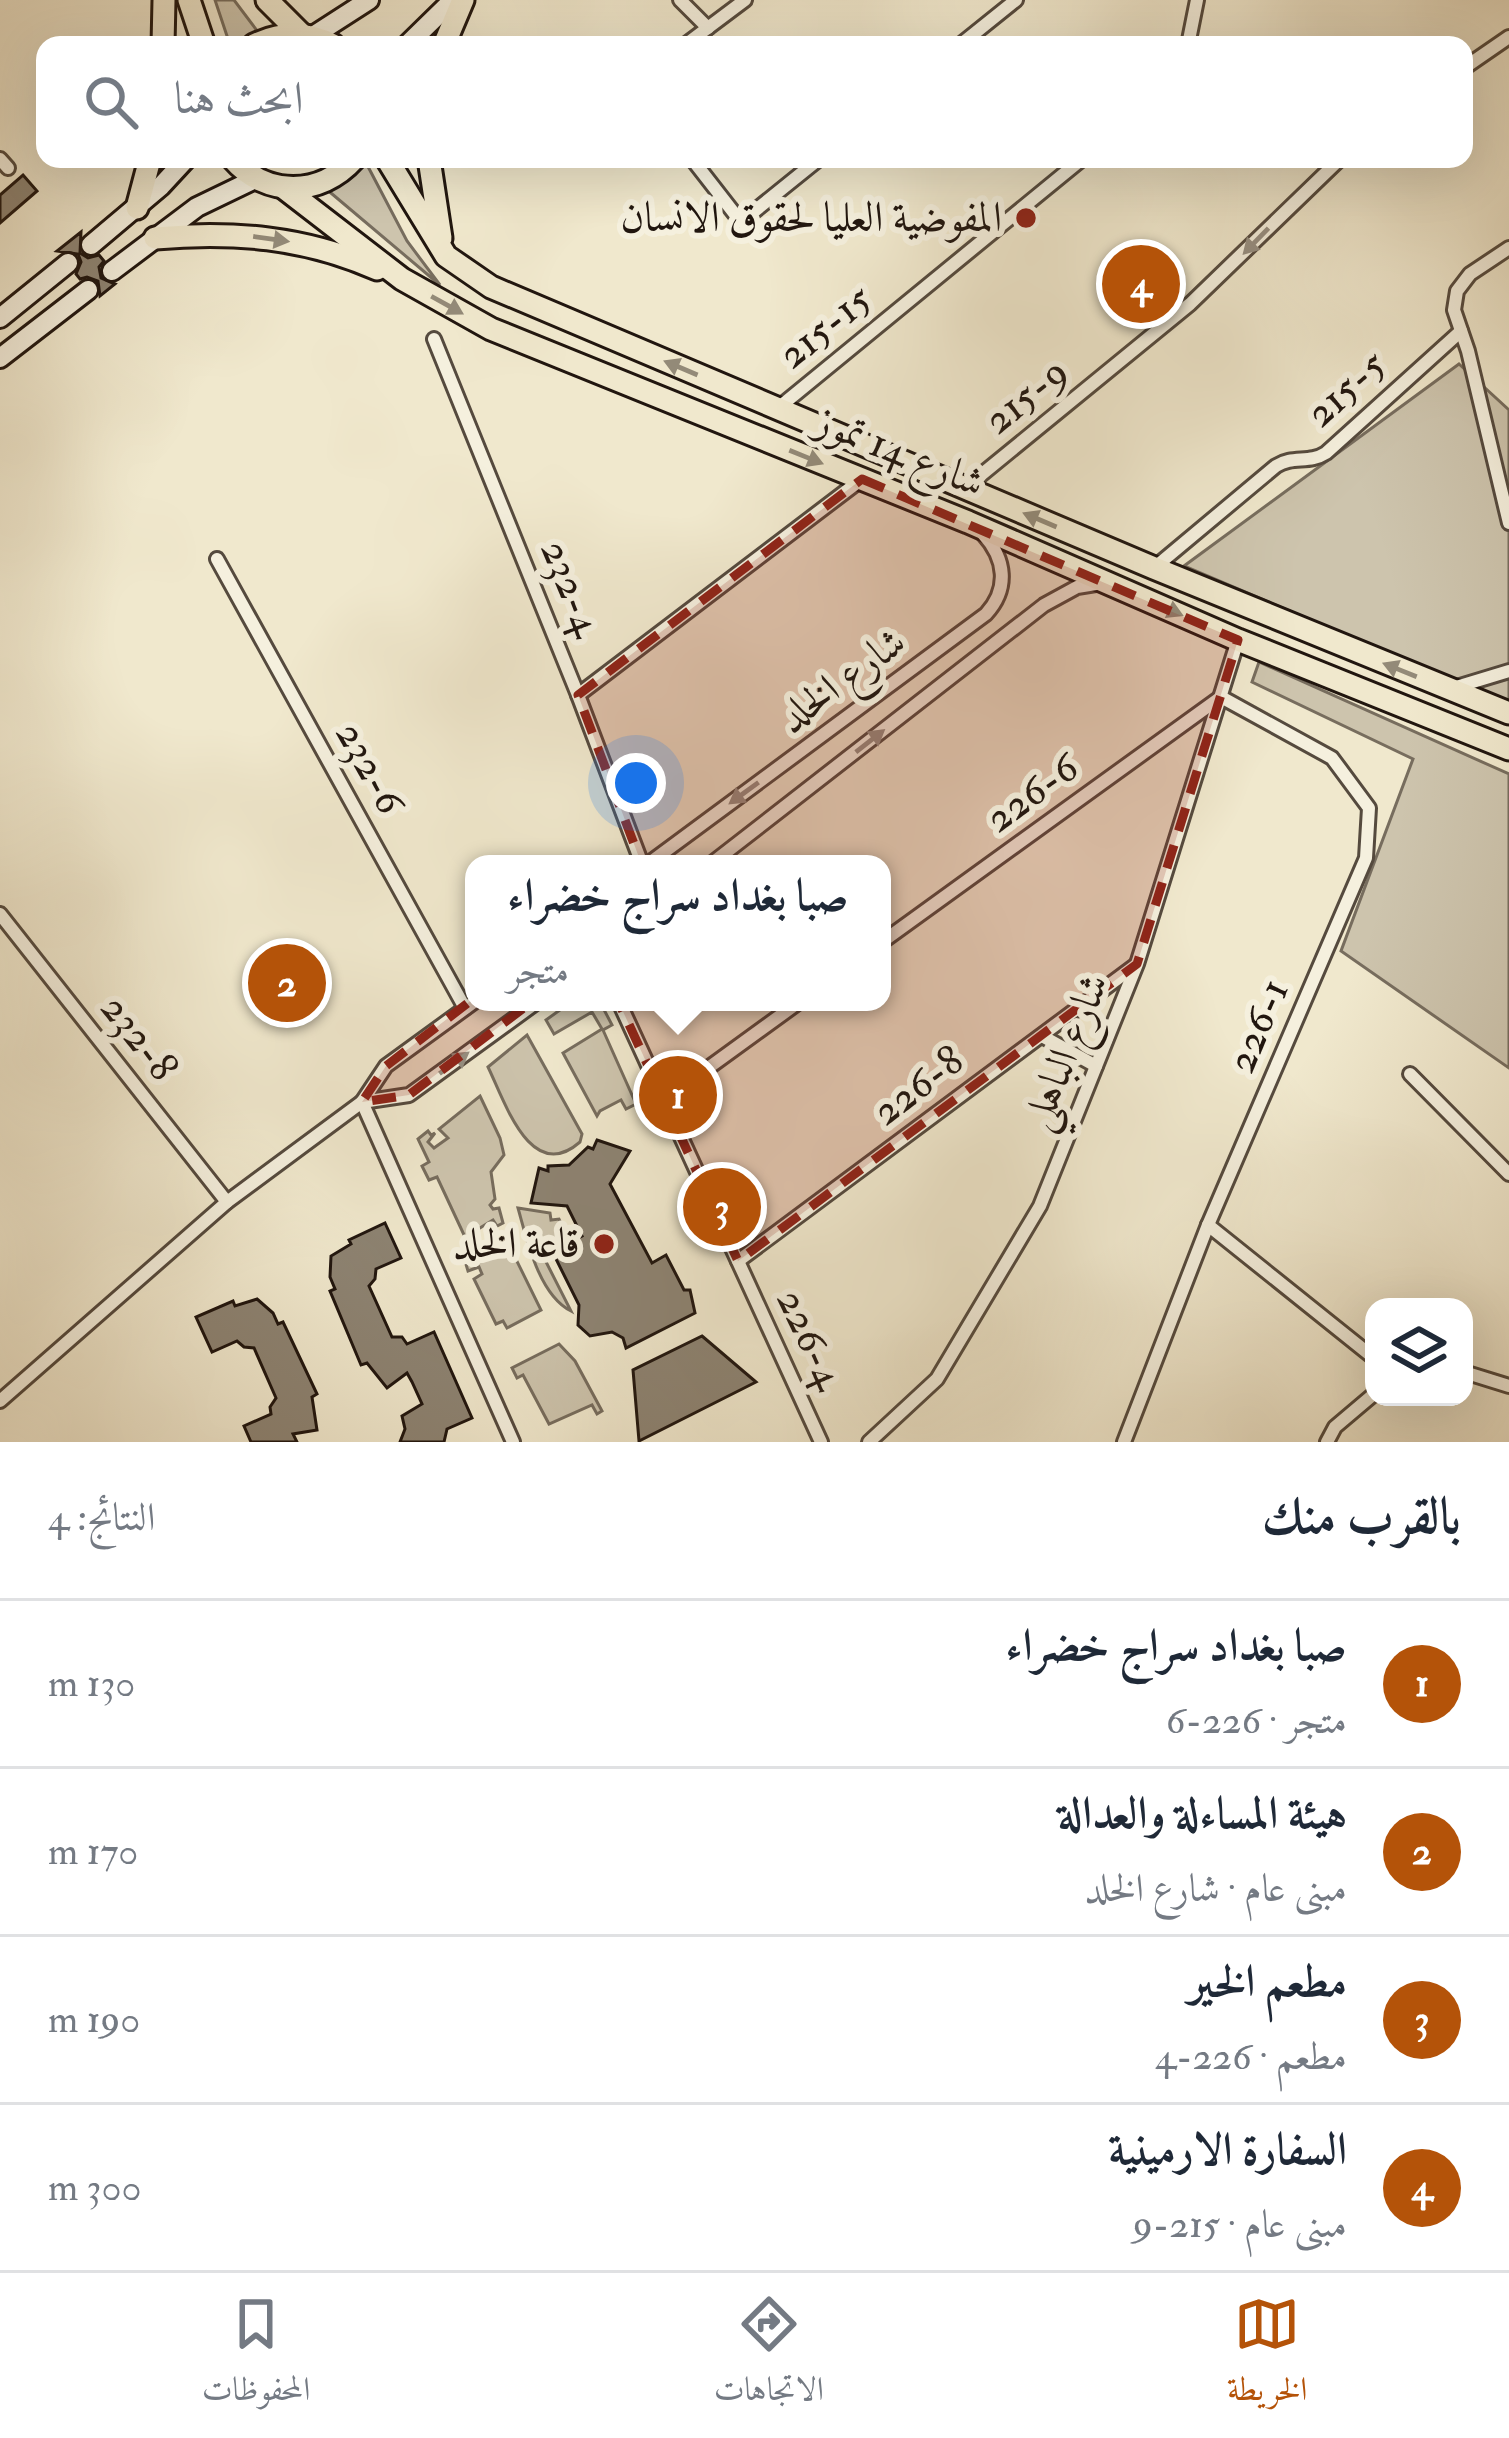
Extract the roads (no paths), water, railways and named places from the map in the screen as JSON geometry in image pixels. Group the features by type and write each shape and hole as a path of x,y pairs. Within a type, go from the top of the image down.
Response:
{"main road":[{"path":"164,0 164,36"},
{"path":"189,0 201,36"},
{"path":"267,0 313,36"},
{"path":"319,36 369,0"},
{"path":"416,36 453,0"},
{"path":"448,36 463,0"},
{"path":"137,208 148,168"},
{"path":"91,244 177,168"},
{"path":"112,271 197,206 255,178 243,168"},
{"path":"284,188 318,184 344,168"},
{"name":"شارع 14 تموز","path":"392,168 446,256 491,287 1509,713"},
{"path":"430,168 446,256"},
{"name":"شارع 14 تموز","path":"255,178 284,188 402,279 491,329 1509,749"},
{"path":"155,238 242,235 286,240 328,250 402,279"},
{"path":"0,317 68,263"},
{"path":"0,358 88,290"}],"street":[{"path":"680,0 708,28"},
{"path":"697,36 745,0"},
{"path":"971,36 1016,0"},
{"path":"1190,36 1197,0"},
{"path":"1473,62 1509,37"},
{"path":"699,168 741,222 808,168"},
{"name":"215-15","path":"777,410 1071,168"},
{"name":"215-9","path":"964,488 1190,304 1331,168"},
{"path":"1509,248 1470,274 1457,291 1454,310 1509,523"},
{"name":"215-5","path":"1154,568 1276,466 1326,453 1461,331"},
{"name":"232-4","path":"434,339 641,855"},
{"path":"578,694 862,479"},
{"name":"شارع الخلد","path":"657,855 986,614 1001,593 1002,570 990,542 968,522"},
{"name":"232-6","path":"217,559 465,996"},
{"name":"شارع الخلد","path":"723,855 1054,597 1090,584 1112,584"},
{"name":"شارع الباهلي","path":"869,1442 937,1379 1040,1206 1137,964 1238,640"},
{"path":"1447,689 1509,671"},
{"name":"226-6","path":"891,935 1221,697"},
{"name":"226-1","path":"1124,1442 1208,1225 1366,858 1369,808 1332,758 1221,697"},
{"name":"232-8","path":"0,914 227,1202"},
{"name":"226-8","path":"738,1261 1137,964"},
{"path":"0,1401 227,1202 362,1102 386,1066 465,1009"},
{"path":"362,1102 409,1095 525,1011"},
{"name":"226-4","path":"623,1011 821,1442"},
{"path":"664,1100 787,1011"},
{"path":"1042,1036 1096,1066"},
{"path":"1410,1074 1509,1174"},
{"path":"362,1102 513,1442"},
{"path":"1208,1225 1365,1351"},
{"path":"1473,1375 1509,1386"},
{"path":"1327,1442 1335,1427 1365,1402"}],"place":[{"name":"المفوضية العليا لحقوق الانسان","path":"1026,218"},
{"name":"السفارة الارمينية","path":"1141,284"},
{"name":"هيئة المساءلة والعدالة","path":"287,983"},
{"name":"صبا بغداد سراج خضراء","path":"678,1095"},
{"name":"مطعم الخير","path":"722,1207"},
{"name":"قاعة الخلد","path":"604,1244"}]}
